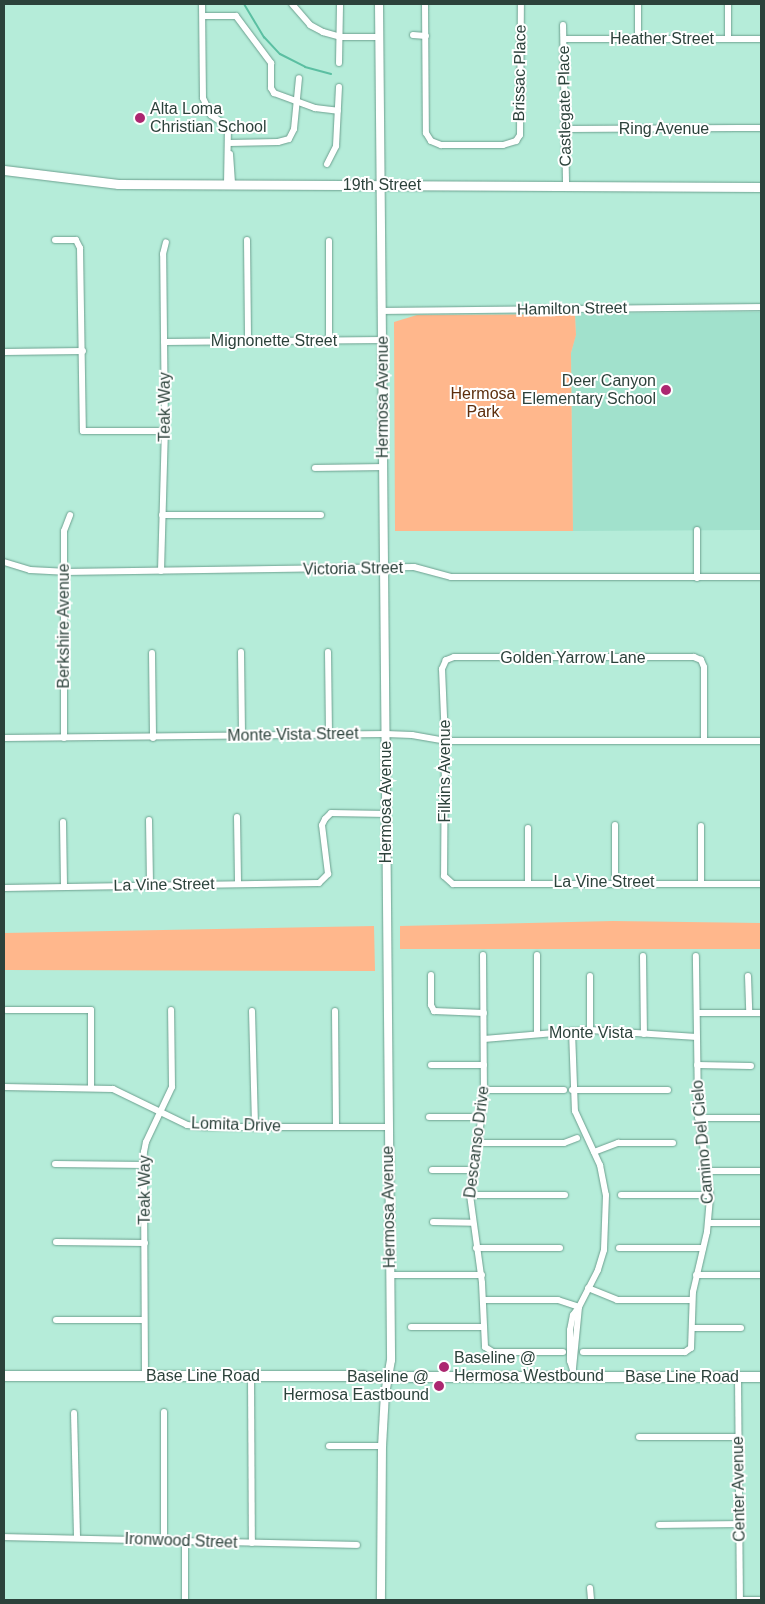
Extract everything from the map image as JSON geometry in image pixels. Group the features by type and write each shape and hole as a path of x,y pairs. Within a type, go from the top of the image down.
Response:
{"main road":[{"name":"19th Street","path":"4,170 118,184 761,187"},
{"name":"Base Line Road","path":"4,1376 388,1377 573,1372 761,1377"}],"street":[{"path":"202,4 204,16 203,98 211,114 228,127 230,184"},
{"path":"292,4 310,25 340,38 380,37"},
{"path":"339,63 340,4"},
{"name":"Hermosa Avenue","path":"379,4 387,814 387,1126 390,1275 388,1377 382,1446 381,1600"},
{"path":"413,35 426,36 425,4"},
{"name":"Brissac Place","path":"426,36 426,133 431,142 441,145 503,145 516,141 520,135 521,4"},
{"path":"638,4 638,39"},
{"path":"728,4 728,38"},
{"path":"204,16 236,16 271,62 271,88 297,102 338,111"},
{"name":"Castlegate Place","path":"563,25 567,129 566,187"},
{"name":"Heather Street","path":"564,39 761,39"},
{"path":"230,143 278,142 289,138 294,129 298,78"},
{"path":"327,164 336,146 339,87"},
{"name":"Ring Avenue","path":"567,129 761,128"},
{"path":"55,240 76,240 80,248 83,432 165,431"},
{"path":"247,240 248,341"},
{"path":"329,241 329,340"},
{"name":"Teak Way","path":"161,571 165,431 163,254 166,242"},
{"name":"Hamilton Street","path":"382,311 761,306"},
{"name":"Mignonette Street","path":"164,342 383,340"},
{"path":"4,352 83,351"},
{"path":"315,468 384,468"},
{"name":"Berkshire Avenue","path":"64,738 64,531 70,515"},
{"path":"162,515 320,515"},
{"path":"697,530 697,578"},
{"name":"Victoria Street","path":"4,562 30,570 64,572 414,567 451,577 761,577"},
{"path":"241,652 242,735"},
{"path":"328,652 330,734"},
{"path":"152,653 153,738"},
{"name":"Golden Yarrow Lane","path":"446,660 454,657 694,657 701,660 704,667 704,740"},
{"name":"Filkins Avenue","path":"446,660 442,669 445,741 444,876 447,882"},
{"name":"Monte Vista Street","path":"4,738 412,734 445,741 761,741"},
{"name":"La Vine Street","path":"4,888 324,880 328,874 322,826 325,819 331,813 387,814"},
{"path":"237,817 238,883"},
{"path":"149,820 150,885"},
{"path":"63,822 64,887"},
{"path":"615,825 615,882"},
{"path":"701,826 701,883"},
{"path":"528,828 528,882"},
{"name":"La Vine Street","path":"447,882 453,884 528,882 761,884"},
{"name":"Descanso Drive","path":"483,955 485,1090 482,1117 471,1170 470,1195 472,1223 482,1275 485,1347 493,1352 563,1352"},
{"path":"537,955 537,1034"},
{"path":"643,956 644,1034"},
{"name":"Camino Del Cielo","path":"583,1352 685,1352 691,1348 692,1300 708,1223 710,1195 708,1171 698,1118 696,956"},
{"path":"431,975 431,1005 434,1011 484,1013"},
{"path":"590,976 590,1030"},
{"path":"748,976 749,1013"},
{"path":"6,1010 90,1010 91,1087"},
{"name":"Teak Way","path":"145,1376 146,1142 172,1087 171,1010"},
{"path":"252,1011 255,1128"},
{"path":"335,1011 336,1127"},
{"path":"697,1013 761,1013"},
{"name":"Monte Vista","path":"484,1039 590,1030 697,1037"},
{"path":"572,1031 572,1090 577,1118 594,1152 605,1184 605,1244 598,1270 573,1315 570,1330 570,1361 573,1372"},
{"path":"431,1065 484,1065"},
{"path":"697,1066 751,1066"},
{"name":"Lomita Drive","path":"4,1086 91,1087 130,1095 187,1125 255,1128 387,1126"},
{"path":"485,1090 564,1090"},
{"path":"572,1090 668,1090"},
{"path":"429,1117 482,1117"},
{"path":"698,1118 761,1118"},
{"path":"477,1143 566,1143 577,1138"},
{"path":"594,1152 618,1143 673,1143"},
{"path":"55,1164 145,1164"},
{"path":"432,1170 471,1170"},
{"path":"708,1171 761,1170"},
{"path":"470,1195 565,1195"},
{"path":"621,1196 710,1195"},
{"path":"432,1222 472,1223"},
{"path":"708,1223 761,1223"},
{"path":"56,1242 145,1243"},
{"path":"476,1248 560,1248"},
{"path":"619,1248 703,1248"},
{"path":"390,1275 482,1275"},
{"path":"696,1275 761,1275"},
{"path":"588,1288 617,1300 692,1300"},
{"path":"484,1300 558,1300 578,1307"},
{"path":"573,1372 578,1307"},
{"path":"56,1320 144,1320"},
{"path":"410,1327 484,1327"},
{"path":"692,1328 741,1328"},
{"path":"251,1376 252,1543"},
{"name":"Center Avenue","path":"738,1377 742,1600"},
{"path":"164,1412 164,1539"},
{"path":"74,1413 77,1538"},
{"path":"638,1437 738,1437"},
{"path":"329,1446 382,1446"},
{"path":"659,1525 740,1524"},
{"name":"Ironwood Street","path":"4,1537 164,1539 357,1545"},
{"path":"185,1540 185,1600"},
{"path":"590,1588 591,1600"},
{"path":"742,1600 761,1600"}],"shaded area":[{"name":"Deer Canyon Elementary School","path":"761,312 761,530 573,531 571,353 576,334 575,314"}],"green space":[{"name":"Hermosa Park","path":"575,314 576,335 571,353 573,531 395,531 394,322 417,315"},
{"path":"613,921 761,923 761,949 400,949 400,926"},
{"path":"374,926 375,971 4,970 4,933"}],"waterway":[{"path":"244,4 264,37 280,54 305,67 331,74"}],"place":[{"name":"Alta Loma Christian School","path":"140,118"},
{"name":"Deer Canyon Elementary School","path":"666,390"},
{"name":"Baseline @ Hermosa Westbound","path":"444,1367"},
{"name":"Baseline @ Hermosa Eastbound","path":"439,1386"}]}
